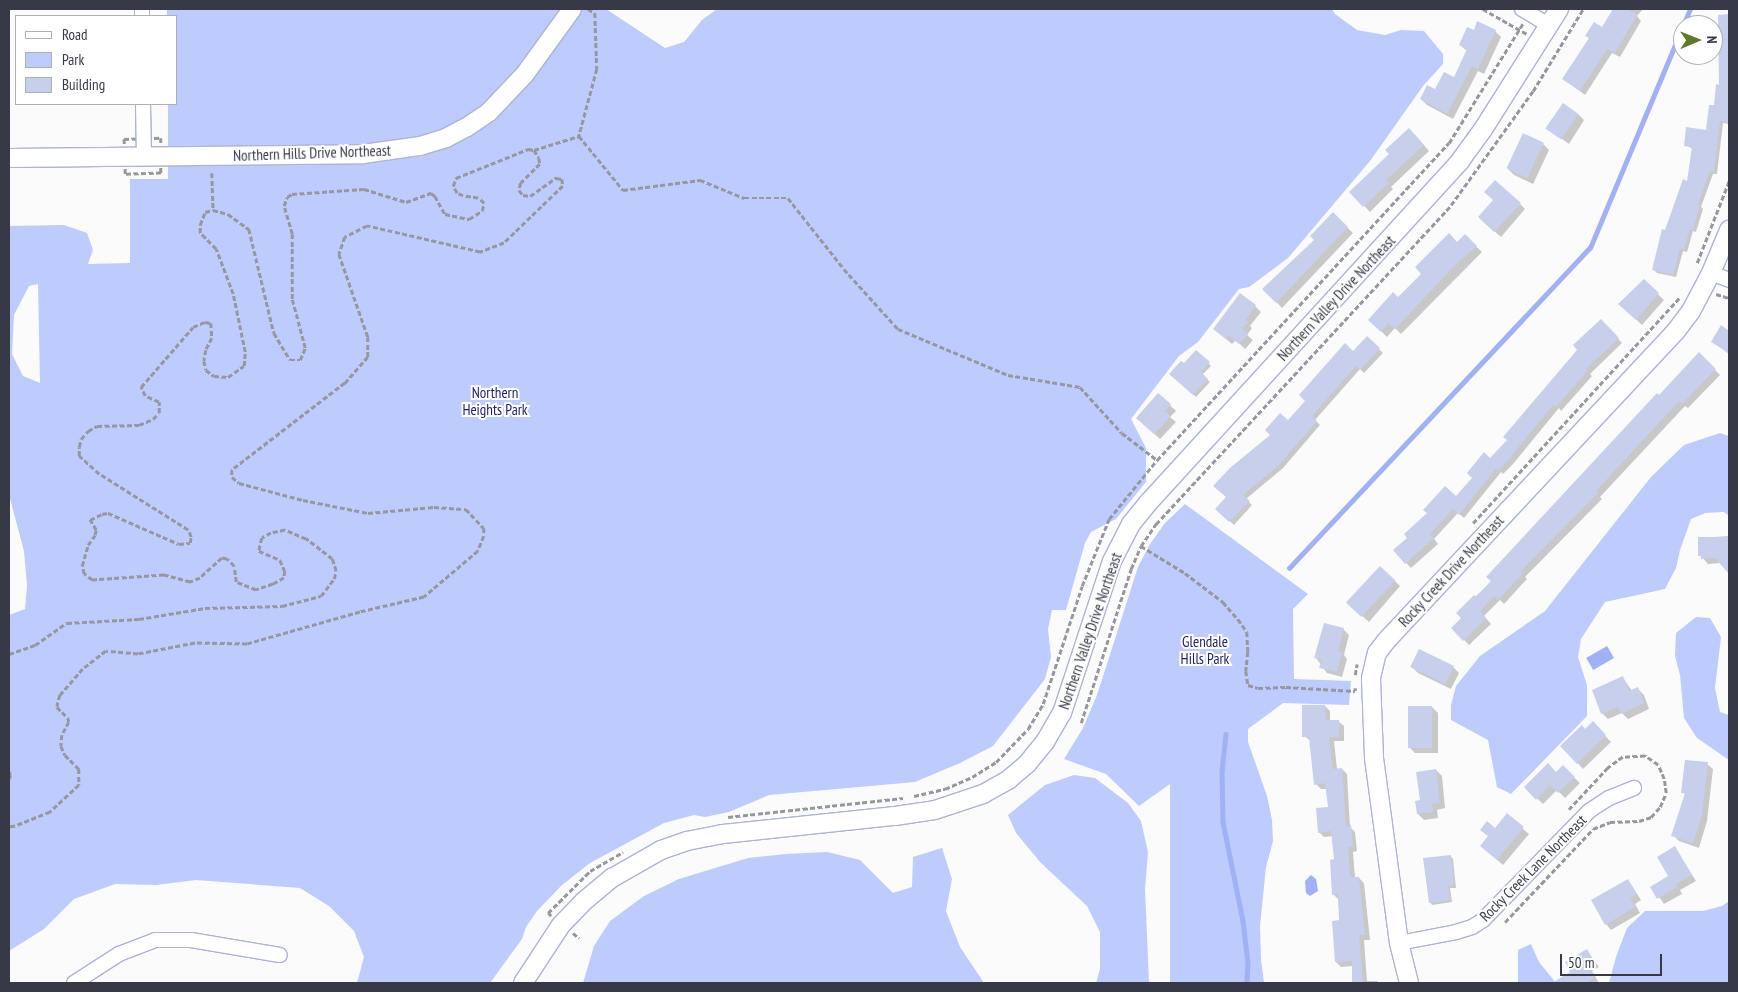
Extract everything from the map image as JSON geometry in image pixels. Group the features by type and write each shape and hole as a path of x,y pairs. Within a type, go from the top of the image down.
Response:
{"street":[{"name":"Northern Hills Drive Northeast","path":"9,158 362,154 403,149 446,138 467,127 507,94 525,74 572,9"},
{"path":"1522,9 1549,25"},
{"name":"Northern Valley Drive Northeast","path":"524,983 561,925 582,902 612,878 661,850 688,840 723,834 935,810 983,794 1008,780 1027,764 1045,742 1062,713 1112,561 1132,524 1148,503 1460,161 1482,131 1559,9"},
{"path":"143,105 144,156"},
{"name":"Rocky Creek Drive Northeast","path":"1409,983 1399,943 1374,757 1371,678 1378,653 1386,641 1676,331 1691,311 1703,271 1729,230"},
{"path":"1703,271 1729,280"},
{"name":"Rocky Creek Lane Northeast","path":"1399,943 1456,932 1472,927 1483,920 1589,811 1609,798 1634,788"},
{"path":"74,983 119,954 155,940 191,940 280,954"}],"path":[{"path":"579,136 597,69 594,13 588,9"},
{"path":"1483,9 1519,29"},
{"path":"1081,723 1119,603 1141,546 1156,524 1451,205 1512,122 1584,9"},
{"path":"9,654 35,645 67,623 139,619 206,608 282,606 322,596 334,579 336,571 332,559 306,539 285,530 271,533 262,538 258,551 280,560 285,571 284,578 256,590 236,582 234,566 227,559 222,558 200,578 190,582 164,575 92,580 84,574 82,566 88,545 96,530 90,520 102,514 108,513 179,544 190,543 191,537 188,530 99,474 79,456 79,447 81,439 88,431 98,426 139,425 153,419 159,413 159,402 145,396 142,386 193,327 206,322 211,323 212,338 206,350 204,361 206,370 214,376 228,377 244,366 246,352 233,294 216,249 200,233 200,225 205,212 213,210 228,214 249,229 274,333 290,360 300,360 305,348 292,299 292,234 284,206 287,197 292,194 364,189 406,202 431,193 436,196 445,214 469,219 482,211 484,203 478,198 463,196 457,192 453,186 456,178 528,148 534,150 579,136"},
{"path":"579,136 623,190 700,180 744,198 788,198 844,269 898,329 1008,374 1080,387 1122,433 1157,460"},
{"path":"9,826 15,826 50,812 78,785 79,769 65,755 61,746 62,735 69,722 68,718 57,707 60,695 83,669 106,651 138,654 195,643 247,644 360,612 424,597 478,551 484,536 484,528 466,509 434,508 368,513 302,500 239,483 232,477 232,470 345,384 368,357 368,337 339,254 345,237 367,226 480,252 504,243 563,186 562,179 556,178 530,196 523,195 519,190 521,183 540,164 534,150"},
{"path":"212,173 213,210"},
{"path":"125,174 161,174"},
{"path":"1703,271 1729,181"},
{"path":"1722,296 1729,298"},
{"path":"1141,546 1185,573 1223,602 1238,619 1247,632 1248,652 1246,671 1248,685 1258,688 1286,687 1354,691"},
{"path":"720,818 909,797 945,789 972,777 996,762 1028,729 1043,704 1057,663"},
{"path":"9,771 9,780"},
{"path":"548,913 590,871 627,851"}],"green space":[{"name":"Northern Heights Park","path":"167,9 606,9 665,48 684,42 702,20 717,9 1332,9 1335,14 1357,30 1385,35 1401,30 1424,31 1443,54 1443,64 1423,86 1370,161 1288,258 1249,287 1239,289 1198,342 1179,356 1131,419 1146,448 1146,482 1116,519 1091,532 1085,543 1066,610 1052,610 1048,629 1051,657 1045,679 993,746 960,763 915,782 769,795 729,812 705,817 694,815 664,823 590,863 562,885 537,911 526,927 522,939 490,983 357,983 364,957 354,931 329,906 300,888 196,880 156,885 115,884 74,899 44,929 9,951 9,615 25,609 27,586 24,551 9,495 9,226 64,225 87,233 93,250 88,264 130,263 130,179 168,179 168,105 178,105 178,15 167,15","holes":["38,284 40,383 23,376 12,354 14,315 29,286"]},
{"path":"1720,433 1729,436 1729,516 1724,512 1705,513 1691,519 1676,568 1665,589 1605,602 1581,639 1578,657 1587,685 1587,716 1511,794 1497,787 1488,740 1451,720 1451,705 1456,686 1480,656 1545,611 1651,477 1684,445"},
{"name":"Glendale Hills Park","path":"1185,504 1308,594 1293,609 1294,679 1351,681 1349,705 1283,703 1248,729 1248,742 1267,796 1272,820 1273,841 1266,867 1260,926 1264,983 1170,983 1170,784 1139,806 1106,774 1064,759 1083,728 1097,695 1138,567 1150,544 1165,523"},
{"path":"1696,617 1710,618 1721,637 1715,688 1720,712 1729,715 1729,760 1697,738 1684,718 1680,675 1675,656 1676,633"},
{"path":"1074,775 1095,778 1128,803 1141,821 1148,852 1145,889 1149,983 1096,983 1100,969 1100,932 1087,906 1041,863 1016,833 1008,815 1045,785"},
{"path":"942,848 952,879 946,911 960,947 984,983 583,983 594,946 610,921 644,896 679,879 748,858 827,852 860,860 893,893 912,887 913,857"},
{"path":"1729,901 1729,983 1609,983 1627,928 1645,911 1703,911 1722,906"},
{"path":"1531,944 1539,962 1556,983 1518,983 1518,950"}],"shaded area":[{"path":"1607,646 1614,658 1593,670 1586,658"},
{"path":"1311,875 1316,879 1318,891 1310,896 1306,893 1305,881"}],"building":[{"path":"1613,9 1627,9 1637,15 1615,53 1607,49 1580,91 1562,79 1589,38 1585,36 1594,22 1602,27"},
{"path":"1729,14 1729,122 1720,121 1714,172 1710,171 1698,204 1700,205 1693,230 1690,229 1684,250 1680,249 1673,275 1652,270 1662,229 1665,230 1683,179 1687,181 1692,147 1684,146 1686,127 1706,130 1709,105 1714,105 1716,84 1719,85 1719,65 1723,65 1723,15 1718,15"},
{"path":"1477,21 1496,30 1478,69 1472,66 1447,114 1420,99 1427,85 1435,89 1444,72 1454,77 1467,49 1459,45 1467,27 1474,30"},
{"path":"1563,103 1579,114 1561,139 1545,128"},
{"path":"1409,128 1424,145 1386,180 1389,183 1363,207 1349,192 1389,154 1385,150"},
{"path":"1523,133 1544,143 1527,178 1507,168"},
{"path":"1495,180 1521,203 1494,232 1478,217 1493,200 1484,192"},
{"path":"1333,212 1348,227 1276,303 1262,289 1314,240 1310,236"},
{"path":"1449,233 1457,242 1465,234 1477,246 1456,264 1395,329 1388,323 1381,332 1368,320 1393,292 1398,297 1421,274 1415,267"},
{"path":"1644,279 1659,293 1636,320 1618,304"},
{"path":"1240,293 1256,305 1245,320 1248,322 1242,329 1248,334 1239,344 1229,336 1226,339 1213,329"},
{"path":"1601,319 1619,338 1586,369 1588,370 1556,407 1553,405 1498,471 1496,468 1459,515 1453,509 1430,534 1434,538 1405,564 1393,550 1407,538 1404,534 1427,513 1423,510 1445,486 1456,496 1472,478 1467,473 1484,452 1490,458 1507,440 1503,437 1577,350 1573,345"},
{"path":"1721,325 1729,331 1729,353 1711,342"},
{"path":"1367,336 1380,348 1360,370 1356,366 1312,416 1317,421 1279,465 1243,495 1250,501 1229,522 1215,509 1226,497 1213,486 1230,468 1270,435 1265,430 1280,413 1288,420 1305,401 1299,395 1345,343 1353,351"},
{"path":"1196,350 1210,362 1201,372 1208,379 1193,395 1169,374 1181,361 1184,363"},
{"path":"1699,352 1716,369 1682,404 1679,401 1596,491 1598,493 1521,571 1523,573 1498,600 1494,596 1480,611 1486,618 1463,641 1451,628 1461,618 1456,613 1474,595 1476,597 1491,581 1486,577 1657,393 1659,395"},
{"path":"1158,393 1171,404 1165,411 1171,416 1154,434 1136,418"},
{"path":"1698,537 1729,537 1729,574 1715,558 1701,559 1701,556 1698,556"},
{"path":"1380,566 1395,580 1361,617 1346,603"},
{"path":"1324,623 1344,628 1338,651 1342,652 1337,672 1319,668 1322,660 1314,658"},
{"path":"1419,649 1454,666 1445,684 1410,667"},
{"path":"1623,676 1629,691 1638,687 1644,703 1621,714 1618,707 1601,714 1592,690"},
{"path":"1302,705 1325,705 1326,720 1339,720 1339,737 1329,737 1333,769 1342,768 1346,826 1351,825 1353,847 1348,847 1350,877 1359,877 1365,935 1359,935 1363,983 1352,983 1352,961 1335,962 1332,921 1339,920 1338,894 1332,895 1330,860 1334,859 1331,831 1318,833 1316,808 1328,807 1325,783 1314,785 1309,737 1302,737"},
{"path":"1408,706 1432,706 1432,748 1408,748"},
{"path":"1593,721 1606,735 1577,764 1560,746 1582,725 1585,729"},
{"path":"1685,760 1708,762 1702,815 1693,843 1671,836 1685,793 1681,793"},
{"path":"1548,763 1556,772 1563,765 1575,777 1558,793 1550,785 1536,800 1524,787"},
{"path":"1436,769 1440,803 1432,804 1433,812 1417,814 1415,801 1420,800 1416,772"},
{"path":"1507,813 1524,827 1497,860 1480,846 1488,836 1480,830 1487,821 1495,828"},
{"path":"1675,846 1692,875 1676,884 1677,887 1657,899 1650,887 1668,876 1657,857"},
{"path":"1451,855 1454,885 1448,886 1450,900 1429,903 1423,858"},
{"path":"1628,879 1637,894 1630,898 1635,907 1605,925 1591,900"},
{"path":"1587,949 1594,961 1587,965 1595,978 1586,983 1552,983 1570,972 1565,962"}],"waterway":[{"path":"1289,568 1590,248 1690,9"},
{"path":"1226,734 1222,770 1223,822 1243,921 1248,963 1247,983"}]}
